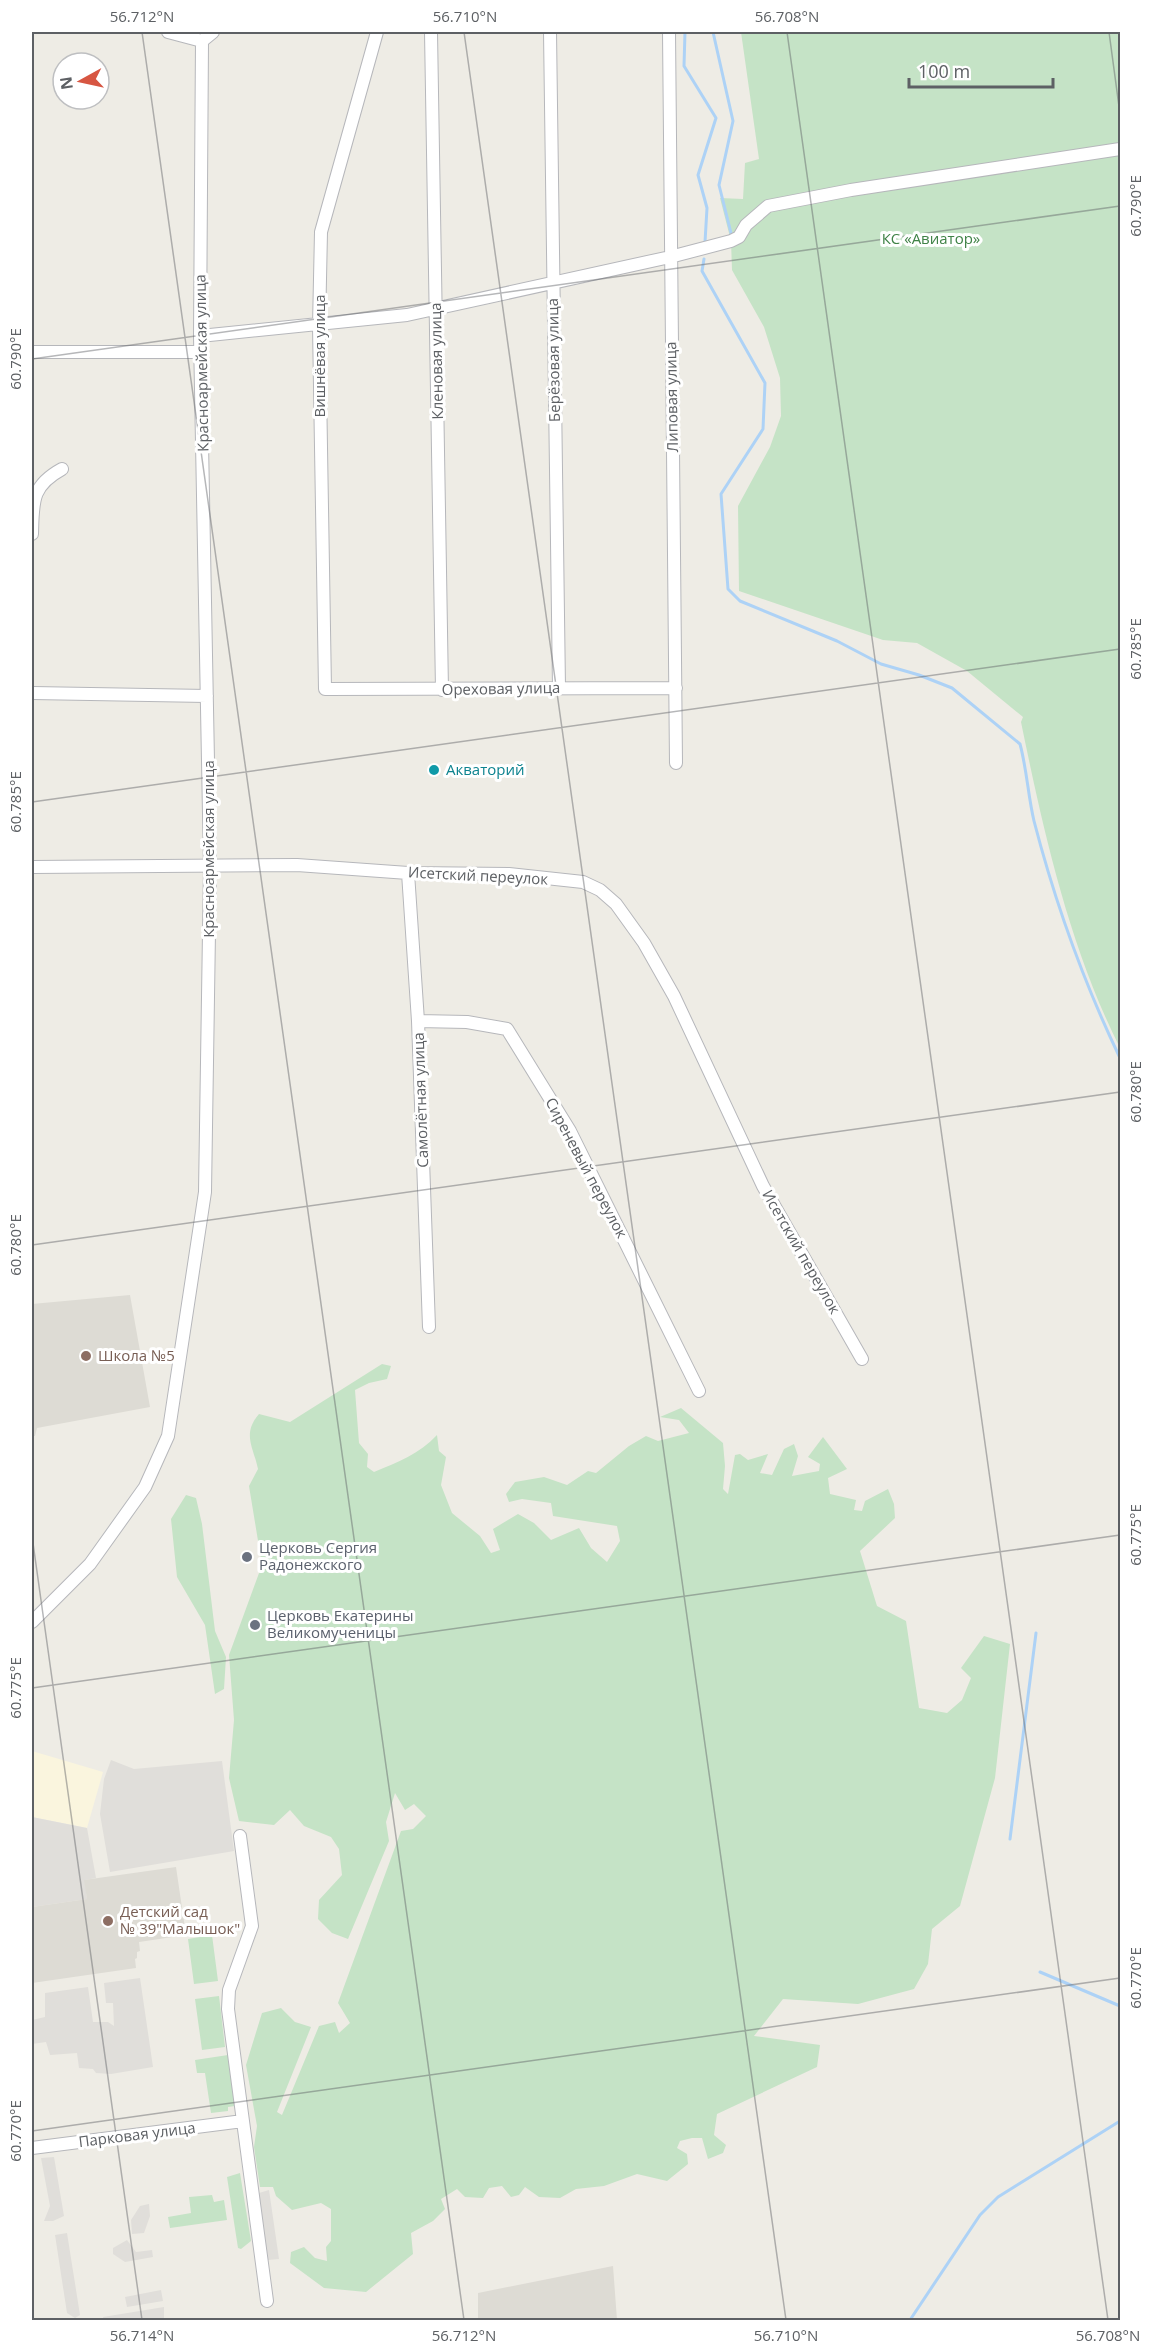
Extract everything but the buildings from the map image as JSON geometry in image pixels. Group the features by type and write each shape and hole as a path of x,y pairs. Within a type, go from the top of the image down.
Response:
{"street":[{"path":"168,32 202,41 213,32"},
{"name":"Вишнёвая улица","path":"325,688 319,326 321,232 377,32"},
{"name":"Кленовая улица","path":"431,32 442,690"},
{"name":"Берёзовая улица","path":"550,32 559,688"},
{"name":"Липовая улица","path":"669,32 676,763"},
{"name":"Красноармейская улица","path":"32,1622 90,1564 145,1486 168,1436 205,1192 210,867 201,352 202,41"},
{"path":"201,336 319,326 407,315 670,257 739,237 746,225 768,206 851,190 1120,149"},
{"path":"32,352 201,352"},
{"path":"32,534 33,501 45,478 62,469"},
{"name":"Ореховая улица","path":"325,688 442,690 676,688"},
{"path":"32,693 207,696"},
{"name":"Исетский переулок","path":"32,867 297,865 408,873 509,874 583,882 600,890 616,904 644,943 674,996 764,1186 862,1359"},
{"name":"Самолётная улица","path":"408,873 418,1021 429,1327"},
{"name":"Сиреневый переулок","path":"418,1021 467,1022 507,1029 570,1131 699,1391"},
{"path":"240,1836 252,1926 229,1990 228,2008 267,2301"},
{"name":"Парковая улица","path":"32,2148 243,2121"}],"shaded area":[{"name":"Школа №5","path":"130,1295 150,1407 37,1428 35,1436 32,1436 32,1304"},
{"path":"32,1751 103,1772 87,1828 32,1817"},
{"path":"111,1760 134,1769 222,1761 234,1851 110,1872 100,1814 104,1779"},
{"path":"32,1817 87,1828 96,1878 85,1880 87,1899 32,1907 32,1850 34,1849"},
{"name":"Детский сад № 39\"Малышок\"","path":"176,1867 186,1935 139,1942 140,1951 137,1952 135,1959 136,1968 32,1983 32,1907 87,1899 84,1880"},
{"path":"140,1978 153,2067 111,2074 96,2073 93,2069 79,2068 77,2053 50,2055 46,2042 32,2044 32,2020 45,2017 45,1993 88,1987 93,2022 108,2022 114,2026 113,2003 106,2003 104,1983"},
{"path":"54,2157 64,2216 53,2221 44,2221 50,2206 41,2158"},
{"path":"269,2190 279,2259 268,2260 259,2193"},
{"path":"149,2204 150,2216 144,2233 132,2234 131,2220 140,2206"},
{"path":"67,2233 80,2315 75,2318 67,2313 55,2235"},
{"path":"127,2240 136,2252 152,2250 153,2257 125,2262 113,2254 113,2248"},
{"path":"613,2266 617,2320 478,2320 478,2293"},
{"path":"161,2290 163,2301 127,2307 125,2297"},
{"path":"164,2307 164,2320 104,2320 103,2317"}],"green space":[{"name":"КС «Авиатор»","path":"741,32 1120,32 1120,1048 1086,970 1072,930 1049,847 1021,722 1023,717 967,671 917,643 883,640 739,591 738,506 770,447 781,416 780,378 764,327 732,270 731,241 720,198 743,199 745,163 759,159"},
{"path":"382,1364 391,1366 387,1379 369,1383 355,1390 359,1443 368,1454 367,1467 374,1472 400,1461 437,1435 439,1451 446,1457 441,1485 452,1513 480,1536 491,1553 500,1550 493,1529 518,1514 534,1523 551,1540 579,1528 591,1548 607,1562 620,1541 617,1526 553,1516 551,1503 522,1499 509,1502 506,1494 515,1482 544,1477 567,1485 588,1471 596,1473 629,1446 646,1436 658,1441 689,1433 679,1420 660,1417 681,1408 723,1443 725,1466 723,1489 728,1494 735,1455 740,1454 748,1460 768,1454 760,1473 772,1475 784,1449 794,1444 798,1456 792,1476 819,1471 820,1464 808,1457 823,1437 847,1469 828,1478 830,1494 856,1500 854,1510 862,1511 865,1501 888,1489 894,1504 895,1518 860,1551 877,1606 906,1621 919,1708 947,1713 962,1700 971,1678 961,1668 984,1636 1010,1644 995,1778 960,1906 932,1929 928,1964 914,1989 858,2004 783,1999 754,2036 820,2045 817,2067 717,2114 714,2135 726,2145 723,2153 708,2159 702,2138 680,2141 677,2148 687,2154 688,2164 667,2181 637,2174 604,2186 576,2189 560,2198 539,2197 525,2187 519,2195 511,2197 502,2186 489,2188 483,2198 465,2197 457,2189 441,2199 445,2209 433,2221 411,2233 413,2254 366,2292 324,2288 290,2263 291,2252 304,2247 315,2258 327,2261 326,2247 331,2241 331,2209 321,2203 292,2210 276,2196 273,2187 260,2187 254,2147 257,2126 246,2065 262,2013 281,2008 295,2022 311,2027 277,2112 282,2115 319,2026 335,2022 339,2033 350,2023 338,2003 401,1831 413,1829 426,1816 414,1804 405,1810 395,1793 386,1822 389,1841 348,1939 332,1933 318,1919 319,1900 342,1875 339,1849 331,1837 304,1826 290,1810 274,1825 239,1821 229,1778 234,1720 229,1655 262,1565 249,1486 258,1469 250,1440 254,1421 259,1414 290,1422"},
{"path":"186,1495 196,1498 202,1524 215,1631 226,1657 224,1689 215,1694 205,1625 177,1577 171,1519"},
{"path":"212,1935 218,1981 194,1984 188,1939"},
{"path":"219,1996 225,2047 202,2050 195,1999"},
{"path":"228,2055 235,2106 228,2107 228,2111 211,2113 205,2073 197,2073 195,2060"},
{"path":"240,2173 251,2241 241,2249 238,2248 227,2177"},
{"path":"212,2195 214,2202 224,2200 227,2220 170,2228 168,2217 191,2213 189,2197"}],"waterway":[{"path":"685,32 684,66 716,118 698,175 707,208 705,242"},
{"path":"713,32 733,121 719,185 732,237"},
{"path":"704,259 702,271 765,383 763,429 721,494 728,589 740,601 837,641 881,664 952,688 1020,744 1034,821 1051,882 1071,942 1120,1058"},
{"path":"1010,1839 1036,1633"},
{"path":"1040,1972 1120,2006"},
{"path":"910,2320 980,2215 998,2197 1120,2121"}],"place":[{"name":"Акваторий","path":"434,770"},
{"name":"Школа №5","path":"86,1356"},
{"name":"Церковь Сергия Радонежского","path":"247,1557"},
{"name":"Церковь Екатерины Великомученицы","path":"255,1625"},
{"name":"Детский сад № 39\"Малышок\"","path":"108,1921"}]}
